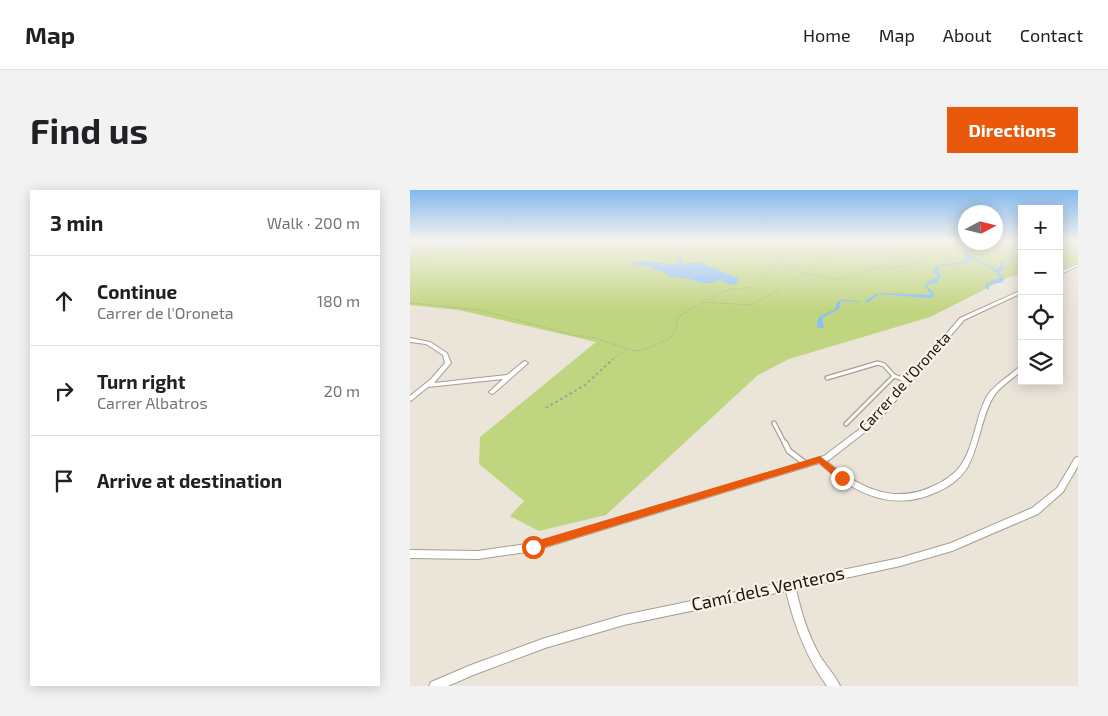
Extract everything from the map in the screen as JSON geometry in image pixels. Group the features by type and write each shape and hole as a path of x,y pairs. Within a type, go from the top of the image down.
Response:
{"street":[{"path":"1063,272 1077,266"},
{"name":"Carrer de l'Oroneta","path":"410,554 478,555 533,547 826,458 863,430 962,319 1018,292"},
{"path":"410,340 428,343 445,354 448,363 428,385 410,399"},
{"path":"492,392 525,364"},
{"path":"820,460 842,478 877,494 902,499 925,496 949,482 964,467 972,450 978,422 990,396 1018,371"},
{"path":"428,385 509,377"},
{"name":"Camí dels Venteros","path":"435,686 471,670 563,638 624,620 900,562 952,547 1035,511 1060,490 1078,460"},
{"path":"790,585 802,632 817,666 834,686"}],"lane":[{"path":"828,378 868,364 878,363 884,365 894,376 908,381"},
{"path":"846,424 894,376"},
{"path":"774,423 789,451 806,464"}],"path":[{"path":"710,301 718,292 757,286 770,274 774,264"},
{"path":"782,264 804,273 849,280 873,269 898,268 914,264"},
{"path":"410,303 480,310 572,335 595,338 634,351 659,345 674,333 677,318 693,306 710,301 752,305 819,264"},
{"path":"998,276 1004,275"},
{"path":"889,297 892,294"},
{"path":"858,304 859,300"},
{"path":"546,408 577,391 619,353 627,349"}],"green space":[{"path":"410,264 1018,264 1018,276 1009,277 930,317 789,359 758,375 606,515 539,531 510,516 524,501 479,464 480,437 596,342 459,310 410,305"},
{"path":"1063,264 1073,264 1063,268"}],"water":[{"path":"634,264 704,264 737,277 739,281 734,285 729,285 720,280 711,283 701,283 690,279 670,277 663,272 651,269 650,266"},
{"path":"958,264 940,266 938,272 941,276 937,283 927,286 933,292 934,297 879,294 869,302 864,302 876,294 883,293 931,295 925,286 927,282 938,277 933,270 936,266"},
{"path":"984,264 997,269 1001,264 1003,264 1004,269 999,272 1004,278 1003,282 988,285 989,289 987,290 985,284 1001,277"},
{"path":"842,299 862,302 841,301 839,309 822,318 824,328 818,328 819,317 835,309 837,302"}],"route":[{"path":"533,547 820,460 842,478"}]}
